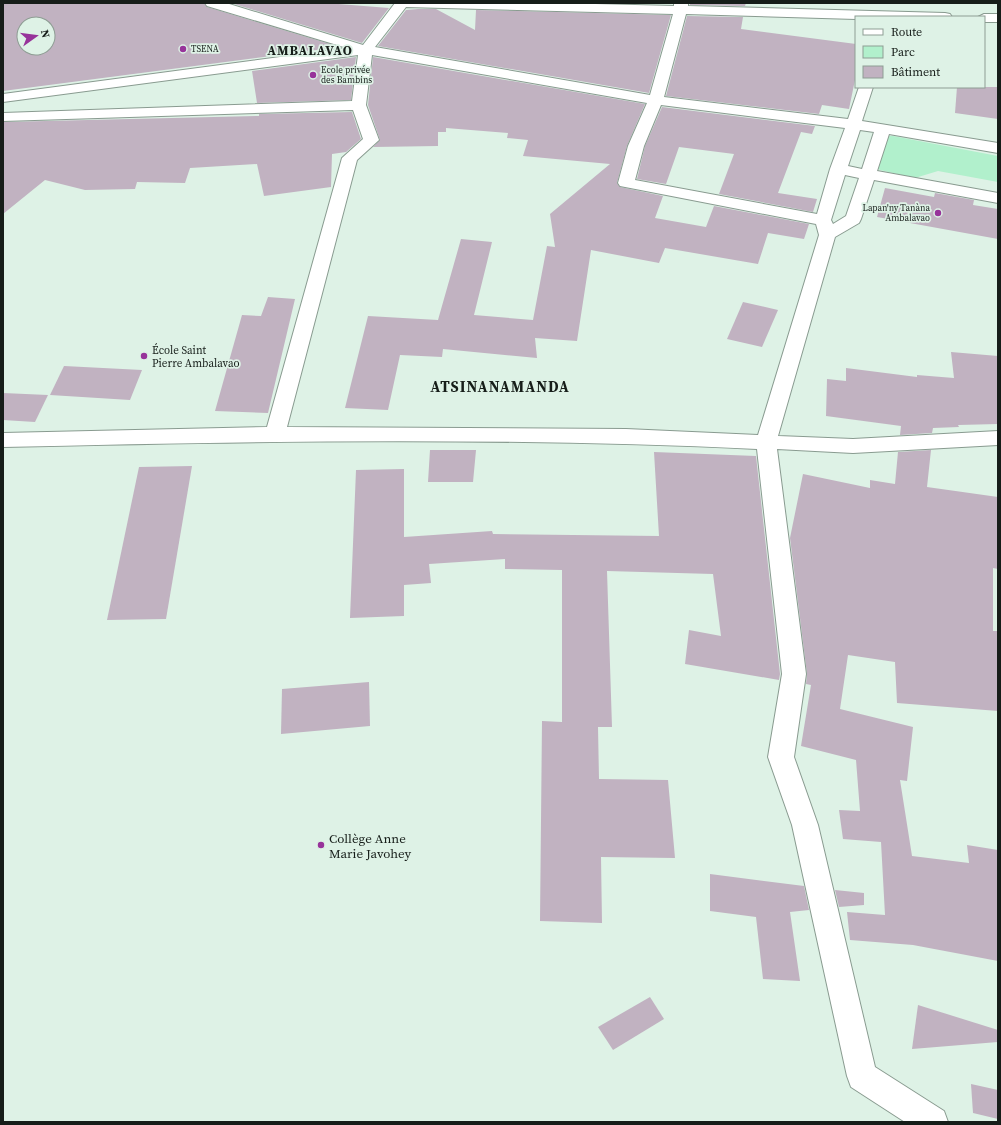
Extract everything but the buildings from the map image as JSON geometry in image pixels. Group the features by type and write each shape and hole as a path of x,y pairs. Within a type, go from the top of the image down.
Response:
{"street":[{"path":"274,434 350,158 371,140 359,105 366,50 402,3 681,7 868,16"},
{"path":"889,16 894,3"},
{"path":"222,4 366,50 496,71 656,100 853,124 998,148"},
{"path":"681,7 656,100 636,146 626,183 825,228 853,219 883,129"},
{"path":"985,18 998,18"},
{"path":"3,98 366,50"},
{"path":"866,88 838,169 825,228 766,442 794,674 781,757 805,825 862,1076 933,1122"},
{"path":"3,117 359,105"},
{"path":"838,169 998,198"},
{"path":"3,440 274,434 626,436 853,446 998,438"}],"green space":[{"path":"887,136 998,156 998,182 938,171 915,178 880,170 877,168"}],"place":[{"name":"TSENA","path":"183,49"},
{"name":"Ecole privée des Bambins","path":"313,75"},
{"name":"Lapan'ny Tanàna Ambalavao","path":"938,213"},
{"name":"École Saint Pierre Ambalavao","path":"144,356"},
{"name":"Collège Anne Marie Javohey","path":"321,845"}],"district":[{"name":"AMBALAVAO","path":"310,50"},
{"name":"ATSINANAMANDA","path":"500,386"}]}
